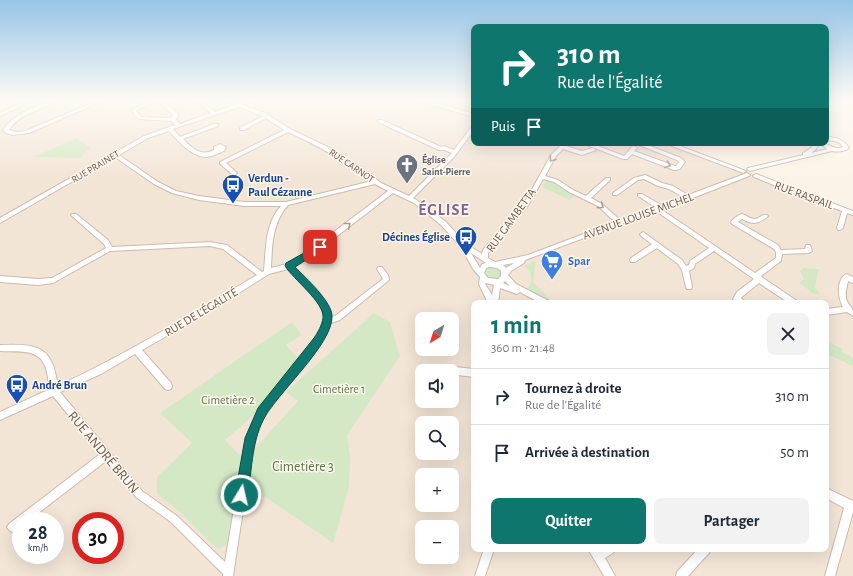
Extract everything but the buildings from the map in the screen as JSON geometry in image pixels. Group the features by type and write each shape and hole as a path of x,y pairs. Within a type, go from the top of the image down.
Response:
{"street":[{"path":"8,127 6,130 14,134 27,132 39,127"},
{"name":"RUE PRAINET","path":"0,220 146,137 176,127"},
{"path":"179,139 211,127"},
{"path":"242,129 246,127"},
{"name":"RUE CARNOT","path":"283,127 324,147 364,172 375,182 410,198 442,223 463,245"},
{"path":"394,127 441,149 444,148 454,152"},
{"path":"170,129 179,139 203,155 209,155 217,151"},
{"path":"234,173 222,163 288,130"},
{"path":"410,198 454,152 471,131"},
{"path":"829,141 845,146 853,146"},
{"path":"829,144 832,149"},
{"name":"RUE GAMBETTA","path":"485,259 485,252 526,203 554,155 564,146"},
{"path":"567,146 582,153 593,150"},
{"path":"593,146 625,158 632,152 636,146"},
{"path":"632,152 674,168 678,168 682,162 679,159 643,146"},
{"path":"675,146 757,175 765,167"},
{"path":"790,160 812,150 814,146"},
{"path":"798,158 814,152 820,146"},
{"path":"747,172 832,149 840,150 845,146"},
{"path":"115,154 156,183 174,192 199,198 238,203 286,204 375,182"},
{"name":"AVENUE LOUISE MICHEL","path":"495,264 529,257 689,198 747,172"},
{"name":"RUE RASPAIL","path":"757,175 853,212"},
{"path":"542,176 556,181 571,191 600,205 619,223"},
{"path":"615,194 636,179 644,177 660,185 671,187 689,198"},
{"path":"587,198 608,179"},
{"name":"RUE DE L'ÉGALITÉ","path":"0,416 98,371 137,350 264,274 289,266 304,258 392,191"},
{"path":"640,195 790,300"},
{"path":"2,281 38,282 53,280 110,249 210,244 225,247 264,274 273,228 282,208 286,204"},
{"path":"840,228 845,210"},
{"path":"74,214 106,242 110,249"},
{"path":"764,216 757,221 749,220 742,216 734,222 776,247 780,252"},
{"path":"643,234 680,262 685,270 689,287"},
{"path":"463,245 503,268 505,275 511,284 540,300"},
{"path":"463,245 482,276 490,282 497,282 510,289 528,294"},
{"path":"633,260 656,245"},
{"path":"780,252 809,251 808,247"},
{"path":"685,270 692,266 692,263 714,248"},
{"path":"739,300 737,299 740,294 778,259 780,252"},
{"name":"AVENUE LOUISE MICHEL","path":"505,275 509,269 529,257"},
{"path":"680,262 692,263"},
{"path":"492,300 482,284 482,276 484,266 495,264"},
{"path":"228,574 250,438 262,412 318,341 325,329 328,316 324,305 289,266"},
{"path":"327,321 337,318 386,280 386,277 380,269"},
{"path":"497,282 505,275"},
{"path":"851,311 842,300 841,293 846,277 853,280"},
{"path":"494,300 498,288 497,282"},
{"path":"496,300 501,293 510,289"},
{"path":"829,312 851,311"},
{"path":"0,348 32,350 43,354 49,361 54,392"},
{"path":"137,350 168,386"},
{"path":"459,371 471,373"},
{"name":"RUE ANDRÉ BRUN","path":"54,392 139,494 174,519 228,574"},
{"path":"33,512 106,455"},
{"path":"829,495 851,506 830,576"},
{"path":"480,576 488,552"},
{"path":"681,576 702,552"},
{"path":"596,553 610,576"}],"shaded area":[{"path":"0,127 471,127 471,146 680,146 853,210 853,576 0,576","holes":["302,335 286,345 299,360 180,399"]}],"green space":[{"path":"77,138 90,148 80,158 33,157"},
{"path":"549,180 575,195 570,200 542,187 546,181"},
{"path":"536,260 533,282 551,300 527,289 532,282 530,272 524,266"},
{"path":"489,267 500,270 500,277 496,280 488,279 484,273 485,269"},
{"path":"803,268 819,269 815,287 820,294 813,294 799,283 804,279 800,271"},
{"path":"374,313 390,322 400,356 347,435 350,455 349,487 333,543 246,484 255,448 298,401 286,392"},
{"name":"Cimetière 2","path":"292,322 302,335 286,345 299,359 261,409 225,440 242,458 243,462 230,541 220,549 213,545 180,512 157,494 157,477 192,443 160,413"},
{"path":"829,342 843,349 842,352 853,358 853,366 829,355"}],"place":[{"name":"Église Saint-Pierre","path":"407,184"},
{"name":"Verdun - Paul Cézanne","path":"233,204"},
{"name":"Décines Église","path":"466,256"},
{"name":"Spar","path":"552,280"},
{"name":"André Brun","path":"17,404"}],"district":[{"name":"ÉGLISE","path":"444,209"}],"route":[{"path":"241,495 250,438 262,412 318,341 325,329 328,316 324,305 289,266 320,247"}],"park label":[{"name":"Cimetière 1","path":"339,389"},
{"name":"Cimetière 3","path":"303,466"}]}
